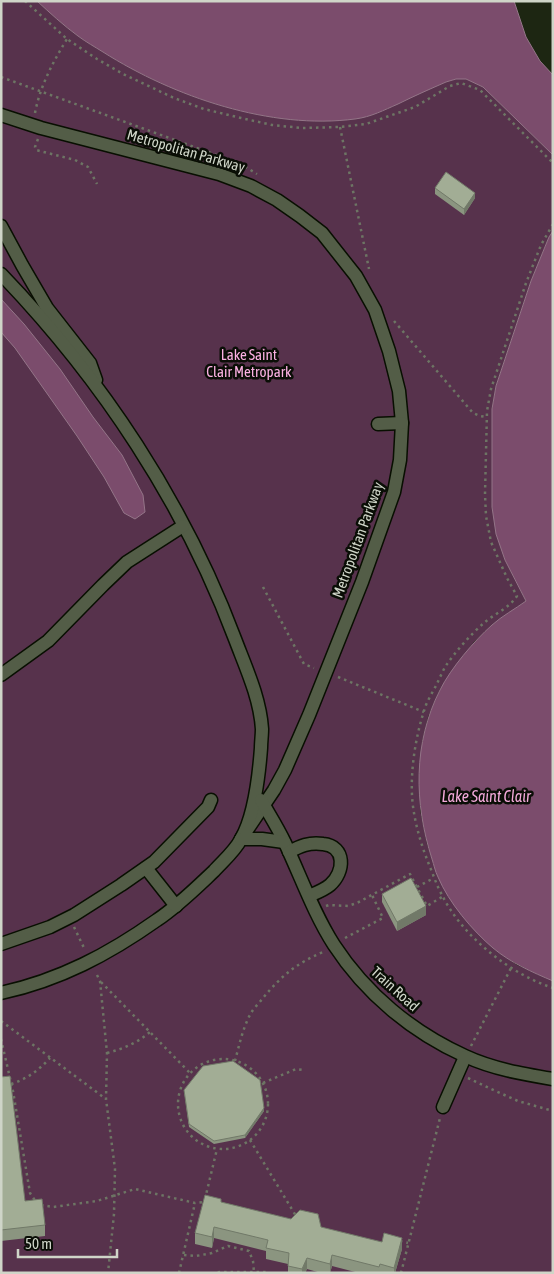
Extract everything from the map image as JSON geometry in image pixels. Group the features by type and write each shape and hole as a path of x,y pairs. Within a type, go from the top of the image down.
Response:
{"lane":[{"name":"Metropolitan Parkway","path":"1,114 41,128 219,174 243,183 277,200 300,216 322,233 356,276 375,310 389,351 399,391 402,423 400,460 394,492 384,522 309,714 285,770 264,806 238,843 196,888 176,906 128,941 91,962 35,984 1,993"},
{"path":"1,226 47,308 90,363 101,392"},
{"path":"1,274 34,309 101,392 135,441 183,526 228,620 250,678 262,729 256,790 249,819 238,843"},
{"path":"378,424 402,423"},
{"path":"1,675 48,641 128,562 183,526"},
{"name":"Train Road","path":"256,790 334,945 361,982 394,1014 427,1037 508,1071 553,1078"},
{"path":"1,944 50,927 74,915 146,868 208,807 211,800"},
{"path":"238,843 262,839 286,847 317,843 329,845 338,853 341,860 341,868 336,879 325,888 309,896"},
{"path":"146,868 176,906"},
{"path":"443,1106 467,1053"}],"path":[{"path":"24,1 67,39 97,59 123,74 174,98 204,109 272,125 302,128 340,128 366,124 415,107 450,86 461,83 480,90 553,163"},
{"path":"67,39 56,57 37,101 35,116 44,118 35,146 36,150 75,160 88,167 97,184"},
{"path":"340,128 369,270"},
{"path":"553,224 541,245 526,283 491,389 486,417 486,516 491,542 517,596 512,604 486,622 473,634 445,667 427,704 418,734 412,792 414,813 424,854 442,897 459,922 481,945 511,968 521,975 553,988"},
{"path":"394,321 473,413 486,417"},
{"path":"316,911 329,905 348,906 357,903 410,874 427,906 442,897"},
{"path":"417,887 434,878"},
{"path":"341,940 383,918 372,895"},
{"path":"74,926 87,953"},
{"path":"235,1060 251,1013 270,988 304,961 325,952"},
{"path":"467,1053 511,968"},
{"path":"97,975 100,981 190,1074"},
{"path":"100,981 107,1053 106,1099 115,1169 114,1214 108,1273"},
{"path":"1,1021 106,1099"},
{"path":"107,1053 133,1044 150,1032"},
{"path":"1,1039 30,1193 38,1204 53,1207 97,1201 135,1189 195,1203 214,1204"},
{"path":"11,1084 30,1076 50,1058"},
{"path":"213,1060 235,1060 256,1073 263,1083 268,1096 268,1110 265,1122 257,1134 250,1140 237,1148 216,1149 201,1144 190,1135 182,1123 178,1109 179,1095 184,1082 202,1064 213,1060"},
{"path":"263,1083 296,1069 304,1070"},
{"path":"464,1076 518,1101 553,1111"},
{"path":"401,1273 443,1106"},
{"path":"250,1140 296,1216 292,1220"},
{"path":"204,1202 216,1149"},
{"path":"179,1273 195,1203"},
{"path":"392,1239 408,1243"},
{"path":"184,1255 196,1256 212,1253 228,1246 249,1251 253,1261 254,1272"},
{"path":"218,1273 267,1272"}],"green space":[{"name":"Lake Saint Clair Metropark","path":"1,1 37,1 81,38 103,52 161,83 192,96 224,106 290,120 323,121 355,119 379,112 446,82 466,79 483,87 553,155 553,231 531,281 496,386 492,409 492,507 505,560 526,601 493,624 474,642 440,689 428,717 422,742 420,810 427,844 438,877 452,901 470,925 494,949 517,965 553,981 553,1273 1,1273"}],"water":[{"path":"37,1 514,1 526,37 540,61 553,75 553,155 483,87 466,79 446,82 382,111 361,118 323,121 290,120 257,114 192,96 131,68 81,38"},
{"name":"Lake Saint Clair","path":"553,231 553,981 514,963 493,948 469,924 448,897 436,872 426,838 422,816 419,773 425,731 431,710 450,673 463,655 485,631 526,601 505,560 496,534 492,507 492,409 496,386 531,281"},
{"path":"1,299 60,369 122,455 143,495 145,512 135,519 124,513 104,477 77,436 15,348 1,332"}],"building":[{"path":"446,172 475,193 464,209 435,188"},
{"path":"411,878 426,906 397,922 382,894"},
{"path":"233,1061 260,1080 264,1108 245,1135 214,1141 189,1124 184,1090 203,1066"},
{"path":"10,1076 25,1201 42,1199 45,1225 1,1230 1,1077"},
{"path":"205,1195 221,1199 221,1202 291,1219 300,1210 318,1214 321,1227 382,1242 384,1233 402,1238 394,1268 380,1264 379,1267 332,1255 330,1264 307,1258 302,1269 288,1266 289,1253 266,1248 268,1240 214,1227 212,1237 195,1233"}]}
